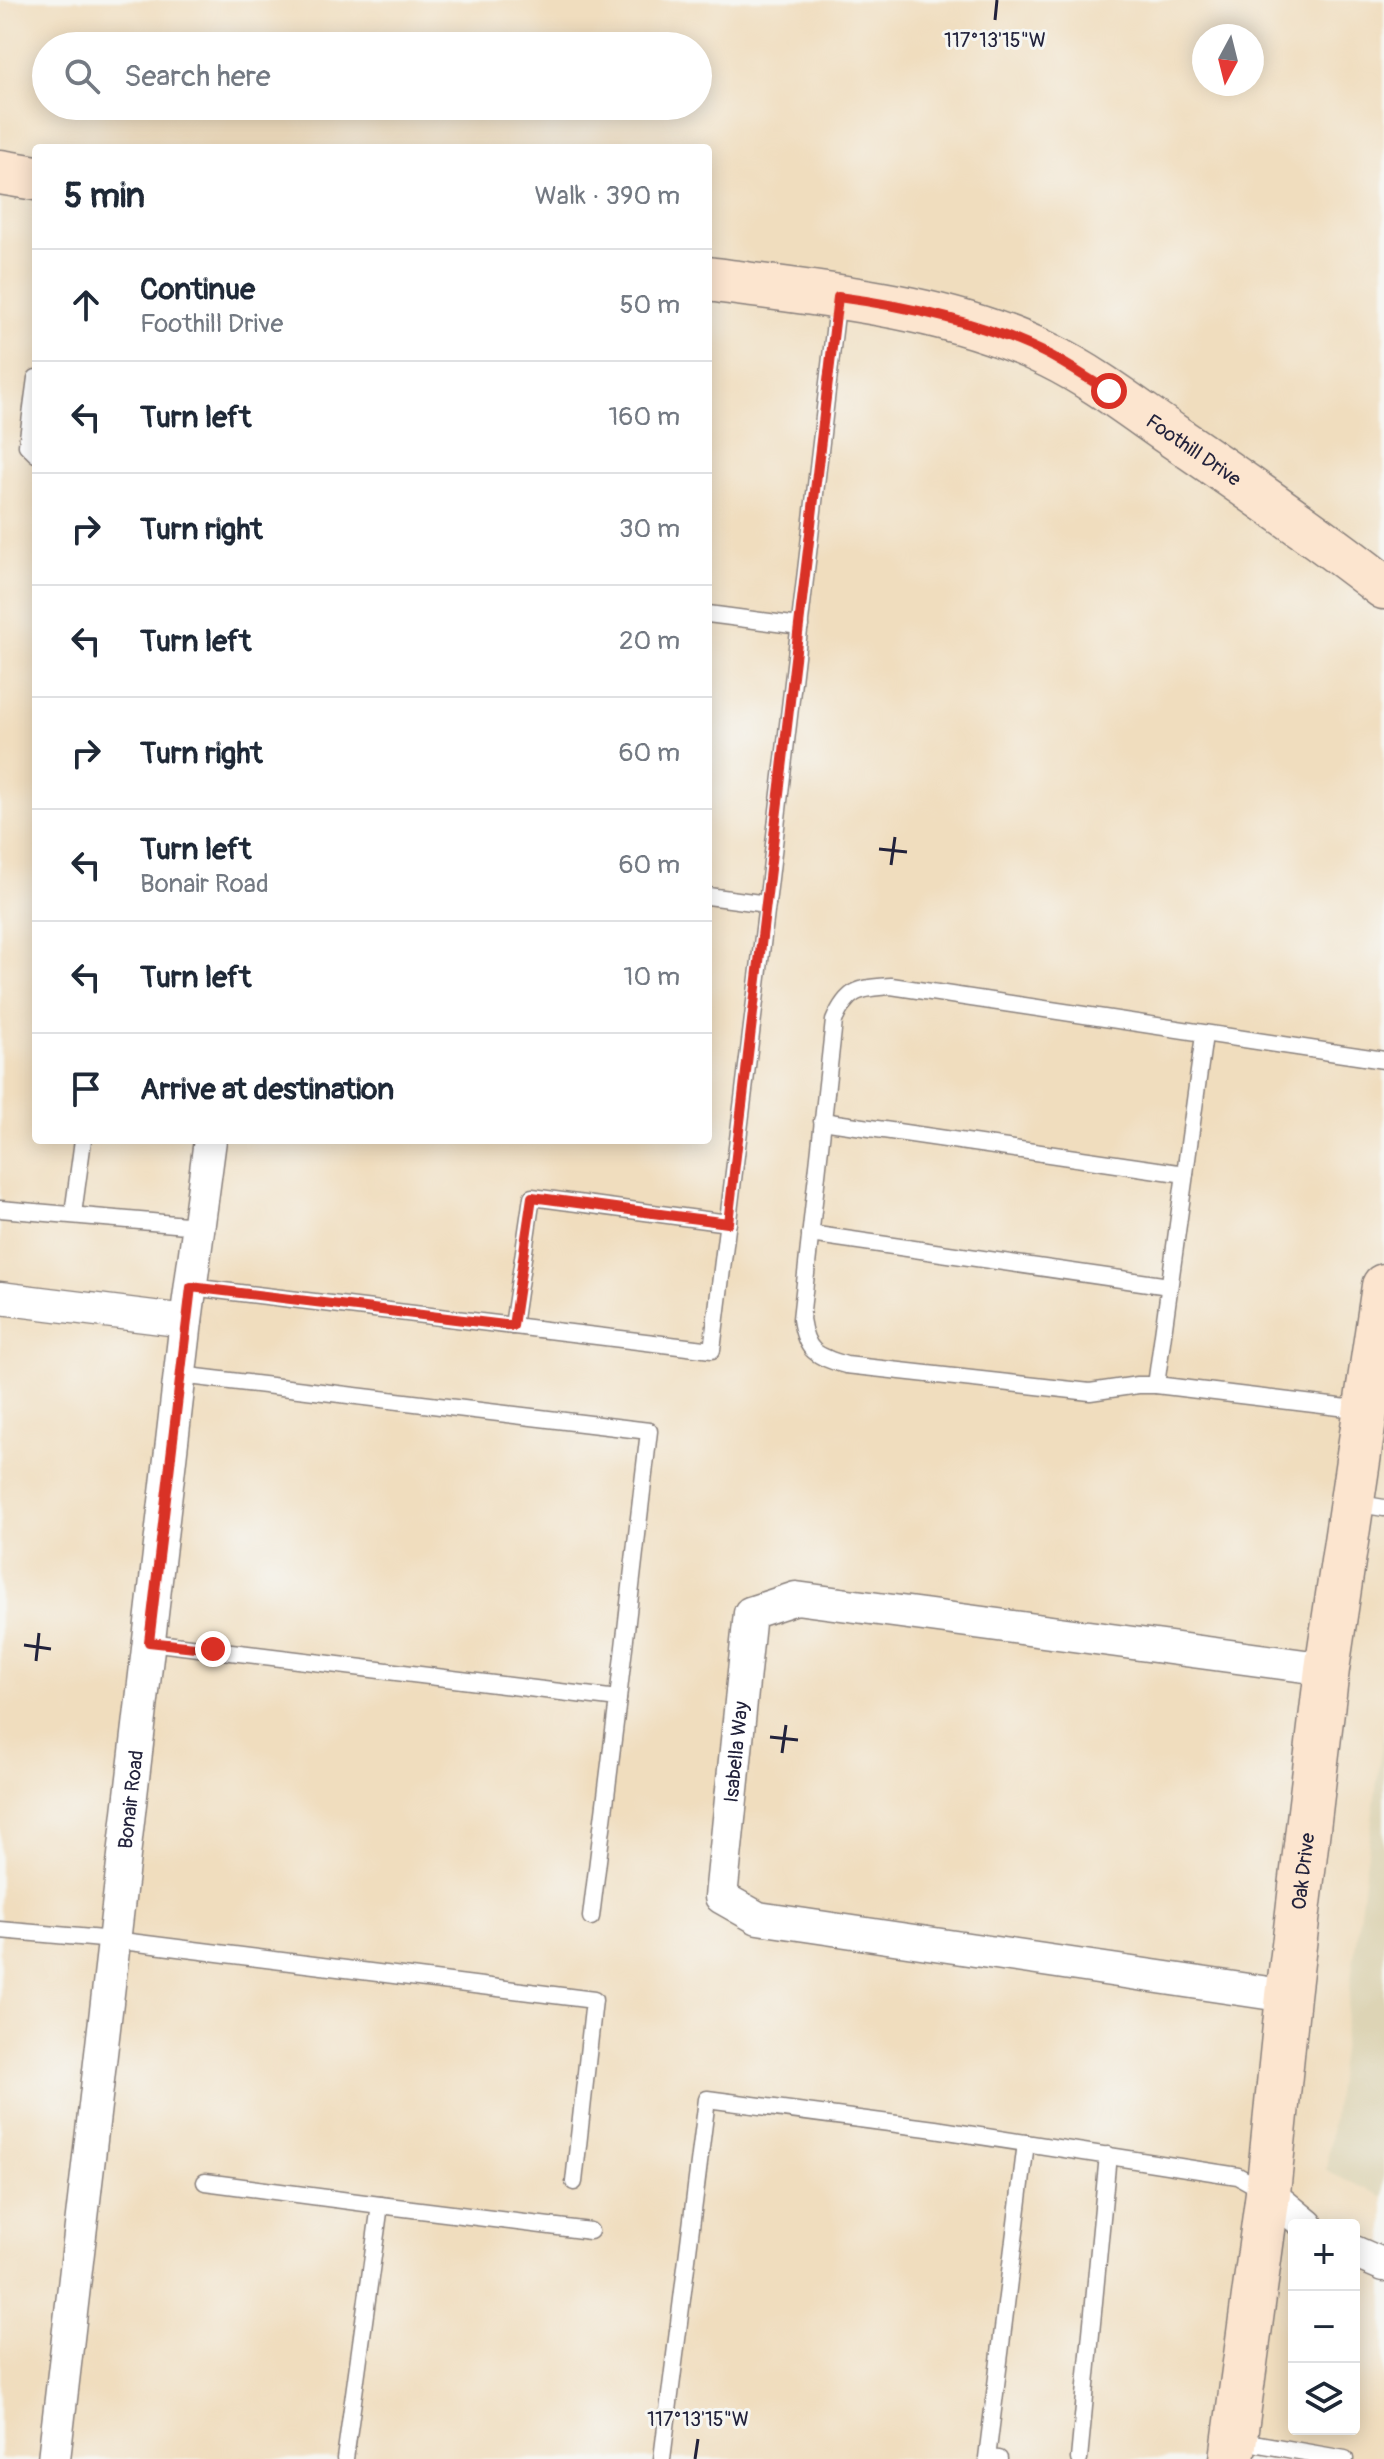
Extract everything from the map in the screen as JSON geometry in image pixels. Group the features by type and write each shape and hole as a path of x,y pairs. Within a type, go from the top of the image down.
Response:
{"street":[{"path":"0,172 32,177"},
{"name":"Foothill Drive","path":"712,280 888,304 984,330 1050,356 1109,391 1298,521 1384,587"},
{"name":"Bonair Road","path":"54,2459 186,1321 209,1144"},
{"name":"Oak Drive","path":"1233,2450 1268,2193 1327,1669 1368,1505 1367,1430 1383,1296"},
{"path":"0,1298 186,1321"},
{"name":"Isabella Way","path":"1288,1996 758,1918 721,1897 750,1613 796,1598 1327,1669"},
{"path":"1268,2193 1300,2219"},
{"path":"1360,2255 1384,2265"}],"lane":[{"path":"191,1287 712,1350 838,297"},
{"path":"32,408 27,445 32,450"},
{"path":"712,615 800,626"},
{"path":"712,897 767,904"},
{"path":"1367,1430 1156,1385 1090,1392 846,1365 821,1358 804,1341 801,1319 834,1021 843,999 864,988 891,986 1384,1060"},
{"path":"1156,1385 1204,1035"},
{"path":"822,1121 1185,1174"},
{"path":"73,1214 82,1144"},
{"path":"513,1326 532,1197 728,1223"},
{"path":"0,1209 198,1226"},
{"path":"810,1234 1169,1286"},
{"path":"180,1375 649,1431 591,1917"},
{"path":"149,1642 618,1699"},
{"path":"0,1930 114,1940 594,2000 574,2182"},
{"path":"662,2459 707,2099 1238,2176 1268,2193"},
{"path":"999,2459 987,2458 1026,2143"},
{"path":"1079,2459 1108,2155"},
{"path":"205,2182 590,2231"},
{"path":"345,2459 380,2205"},
{"path":"1233,2450 1345,2459"}],"shaded area":[{"path":"1384,1728 1384,2197 1326,2171"}],"route":[{"path":"213,1649 149,1642 191,1287 513,1326 532,1197 728,1223 838,297 888,304 984,330 1050,356 1109,391"}]}
